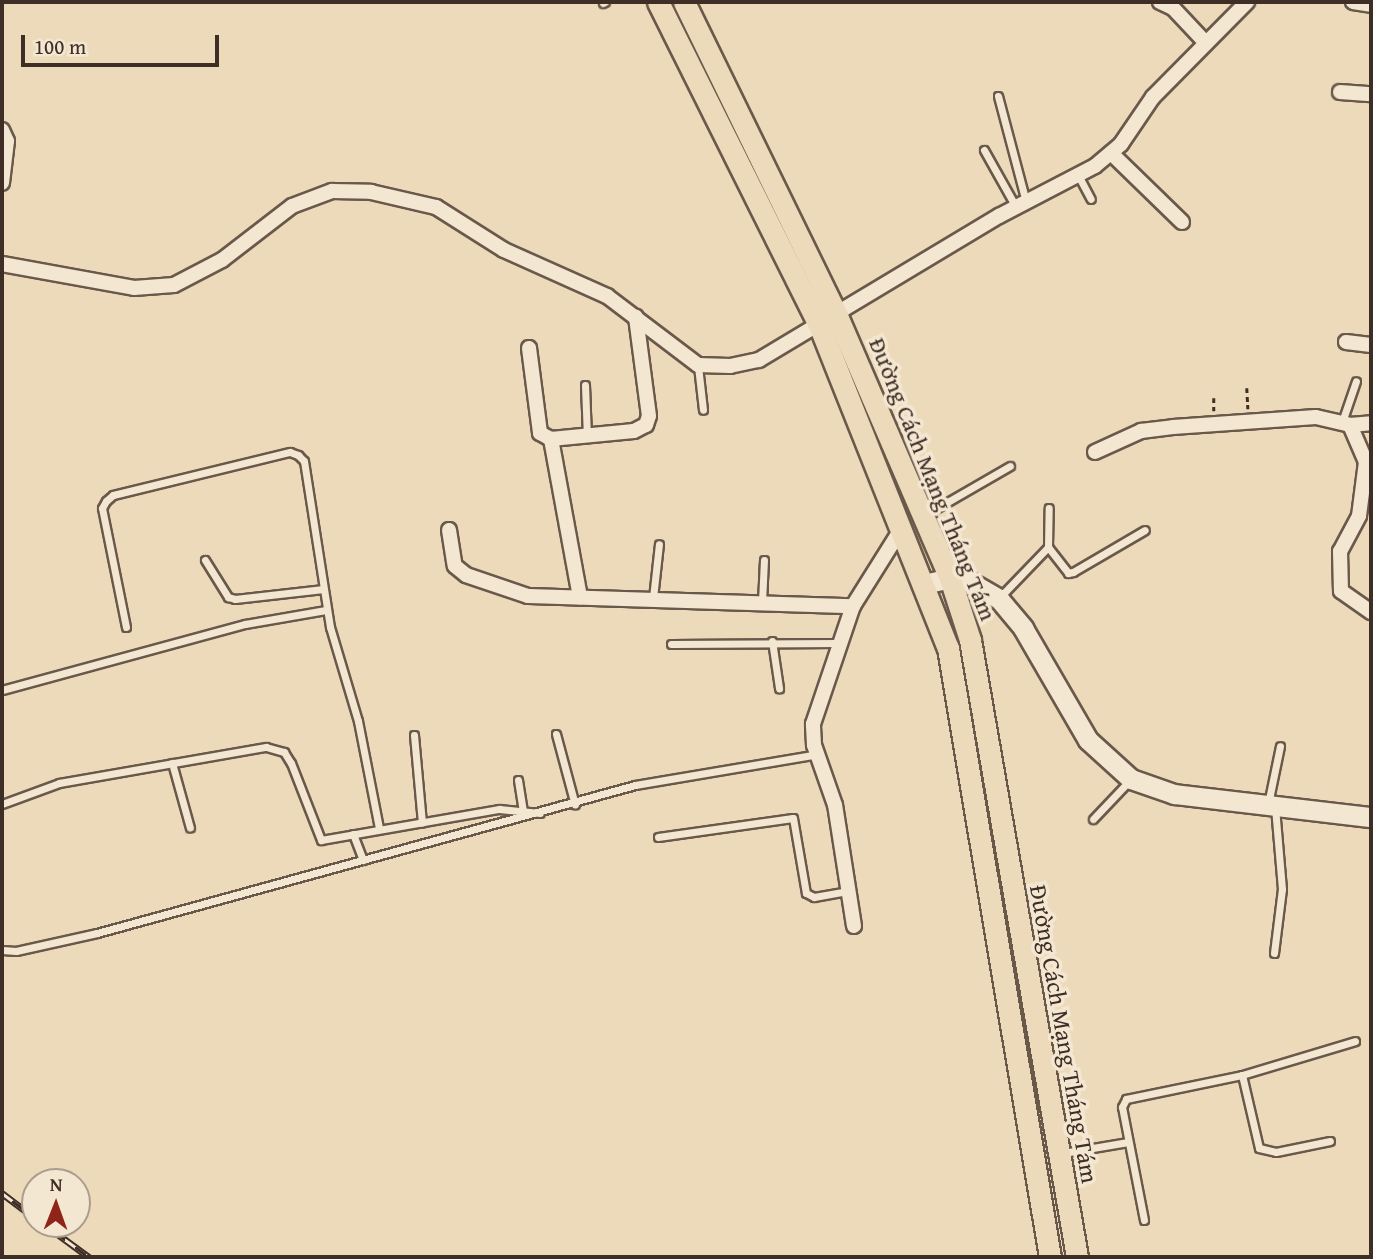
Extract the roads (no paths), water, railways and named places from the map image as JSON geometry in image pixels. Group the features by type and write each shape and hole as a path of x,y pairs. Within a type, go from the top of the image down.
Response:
{"main road":[{"name":"Đường Cách Mạng Tháng Tám","path":"659,2 829,321 947,648 1050,1257"},
{"name":"Đường Cách Mạng Tháng Tám","path":"684,2 829,321 950,578 970,640 1077,1257"},
{"path":"924,584 950,578 968,581 999,599 1023,628 1088,740 1131,779 1174,794 1371,817"}],"street":[{"path":"1160,2 1173,8 1206,43"},
{"path":"2,264 134,288 174,285 222,260 292,206 332,191 371,192 436,207 504,250 607,296 698,365 730,366 759,360 1021,205 1078,175 1111,153 1153,97 1247,2"},
{"path":"1353,2 1371,5"},
{"path":"1340,92 1371,94"},
{"path":"2,130 6,141 2,183"},
{"path":"1111,153 1182,222"},
{"path":"551,439 587,436 646,425 649,416 636,317"},
{"path":"1346,342 1371,345"},
{"path":"529,348 538,429 551,439 580,597"},
{"path":"1095,452 1141,431 1316,417 1346,424 1371,423"},
{"path":"1346,424 1366,463 1361,508 1340,551 1341,591 1371,612"},
{"path":"854,926 830,784 818,754 813,724 853,606 902,528"},
{"path":"449,530 451,555 467,575 528,596 853,606"}],"lane":[{"path":"998,96 1021,205"},
{"path":"984,150 1021,205"},
{"path":"1078,175 1091,199"},
{"path":"698,365 703,410"},
{"path":"1346,424 1356,381"},
{"path":"584,385 587,436"},
{"path":"125,627 102,508 106,501 113,495 290,452 304,461 326,610 358,721 379,828"},
{"path":"922,517 1010,466"},
{"path":"1049,508 1048,547 1068,573 1145,530"},
{"path":"653,598 660,544"},
{"path":"999,599 1048,547"},
{"path":"205,560 228,597 323,589"},
{"path":"762,603 764,560"},
{"path":"2,690 246,624 326,610"},
{"path":"772,641 779,688"},
{"path":"671,644 772,641 839,643"},
{"path":"556,734 575,805"},
{"path":"414,735 422,823"},
{"path":"1274,953 1282,888 1271,806 1280,746"},
{"path":"2,804 59,783 276,748 291,763 317,836 327,840 379,828 523,810 543,813"},
{"path":"2,950 16,951 97,933 575,805 635,785 818,754"},
{"path":"172,763 190,828"},
{"path":"1093,819 1131,779"},
{"path":"519,780 523,810"},
{"path":"659,837 793,818 806,893 814,897 848,891"},
{"path":"353,834 363,860"},
{"path":"1144,1220 1122,1107 1126,1099 1242,1075 1355,1041"},
{"path":"1242,1075 1259,1149 1276,1153 1330,1141"},
{"path":"1058,1153 1128,1142"}],"railway":[{"path":"2,1193 21,1207"},
{"path":"63,1238 89,1257"}]}
